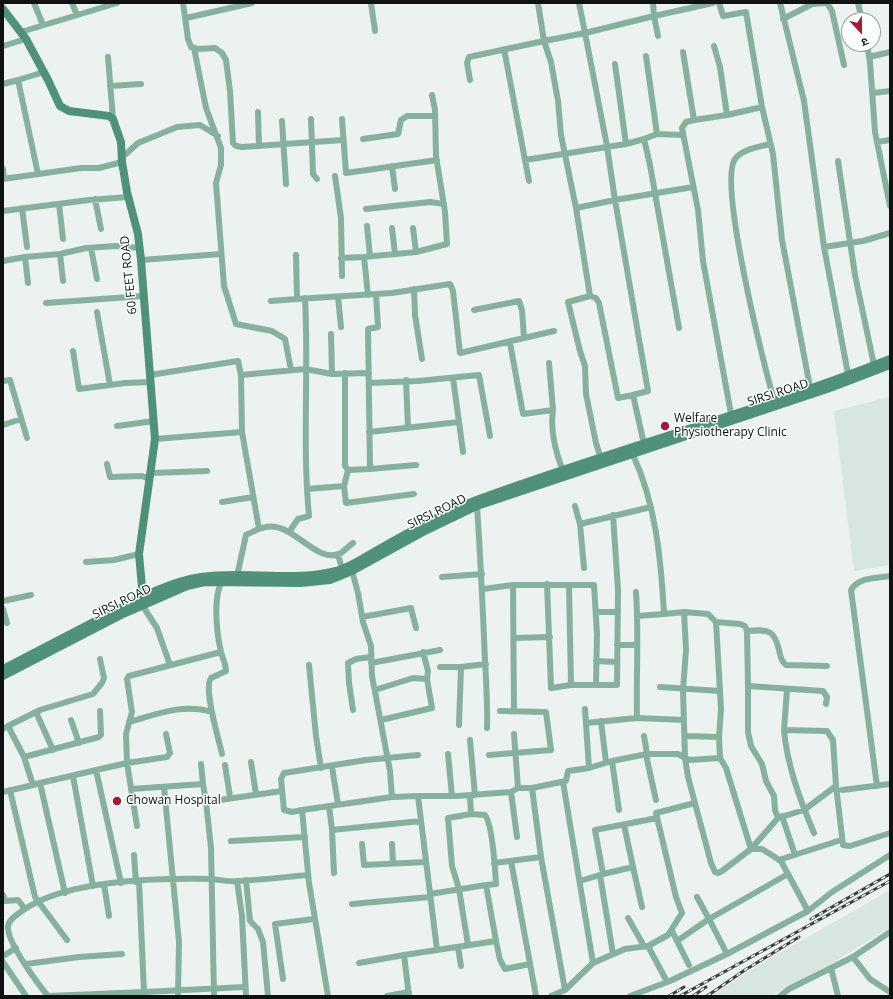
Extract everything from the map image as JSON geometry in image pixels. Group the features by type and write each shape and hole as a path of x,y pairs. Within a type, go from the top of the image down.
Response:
{"main road":[{"path":"3,9 24,36 44,72 58,102 65,109 76,112 104,114 113,119"},
{"name":"60 FEET ROAD","path":"113,119 121,142 128,197 140,248 154,421 155,439 139,554 143,602"},
{"name":"SIRSI ROAD","path":"224,579 237,576 299,576 348,569 477,506 633,455 849,377 890,358"},
{"name":"SIRSI ROAD","path":"3,676 188,579 204,576 224,579 301,583 330,580 420,527 460,507 810,387 890,365"},
{"name":"SIRSI ROAD","path":"3,669 143,602"}],"street":[{"path":"34,3 43,25"},
{"path":"72,3 76,15"},
{"path":"3,46 43,25 117,3"},
{"path":"183,3 190,44 194,48 206,108 218,136 221,148 221,165 216,183 224,286 236,324 272,331 285,339 291,370"},
{"path":"186,18 252,3"},
{"path":"371,3 376,31"},
{"path":"538,3 544,40 551,62 558,101 565,154 576,208 590,296"},
{"path":"579,3 607,146 648,391 618,398 599,303 596,298 590,296 568,302 585,366 586,394 601,459"},
{"path":"653,3 658,36"},
{"path":"470,80 467,63 470,57 544,40 584,33 713,3"},
{"path":"719,3 723,16 746,12 762,107 770,144 782,240 810,387"},
{"path":"780,3 804,100 824,247 849,377"},
{"path":"783,19 812,4 826,3 832,11 844,65"},
{"path":"714,46 720,67 727,115"},
{"path":"194,48 215,48 224,56 230,91 233,143 236,146 242,148 343,140"},
{"path":"504,49 529,181"},
{"path":"683,52 694,120"},
{"path":"868,52 877,142 890,206"},
{"path":"869,57 890,52"},
{"path":"646,56 657,134"},
{"path":"108,57 113,119"},
{"path":"614,64 626,144"},
{"path":"3,84 44,72"},
{"path":"18,80 38,174"},
{"path":"110,86 141,84"},
{"path":"873,93 890,91"},
{"path":"341,258 416,252 447,244 444,204 437,160 434,116 435,110 432,95"},
{"path":"731,414 704,268 698,210 682,125 694,120 727,115 762,107"},
{"path":"258,112 259,146"},
{"path":"363,138 398,134 401,120 407,116 434,116"},
{"path":"311,119 314,174 316,179"},
{"path":"342,119 346,173 437,160"},
{"path":"282,121 286,184"},
{"path":"3,170 4,179 81,168 99,168 122,158 138,143 176,128 200,125 218,136"},
{"path":"525,160 626,144 657,134 683,135"},
{"path":"644,139 679,328"},
{"path":"877,142 890,140"},
{"path":"770,144 753,148 735,159 731,169 730,182 736,231 755,324 774,400"},
{"path":"838,161 850,242 867,336 874,365"},
{"path":"392,166 395,189"},
{"path":"335,176 342,225 342,276"},
{"path":"576,208 693,187"},
{"path":"3,211 95,199 128,197"},
{"path":"95,199 101,229"},
{"path":"366,209 430,202 444,204"},
{"path":"59,204 63,239"},
{"path":"22,208 27,247"},
{"path":"367,226 368,295"},
{"path":"392,228 396,254"},
{"path":"413,228 416,252"},
{"path":"824,247 882,237 890,233"},
{"path":"3,261 25,257 60,254 90,248 116,246 140,248"},
{"path":"90,248 97,279"},
{"path":"60,254 63,281"},
{"path":"141,260 221,254"},
{"path":"296,255 297,299"},
{"path":"25,257 28,283"},
{"path":"271,301 368,295 450,284 453,291 460,353 510,343 554,331"},
{"path":"414,289 415,314 422,359"},
{"path":"370,469 368,329 378,327 376,294"},
{"path":"46,303 143,296"},
{"path":"338,297 341,327"},
{"path":"289,532 298,519 309,516 307,489 305,369 307,344 305,298"},
{"path":"474,310 519,301 522,310 524,338"},
{"path":"97,312 110,385"},
{"path":"331,334 332,374"},
{"path":"510,343 523,414 553,410"},
{"path":"73,351 79,389 150,378 238,361 241,375 242,432 259,529"},
{"path":"549,363 553,410 551,419 553,440 563,471"},
{"path":"241,375 305,369 332,374 369,373"},
{"path":"345,373 345,466 348,470 344,486 346,503 414,494"},
{"path":"369,383 478,375 490,436"},
{"path":"453,378 463,452"},
{"path":"3,382 10,380 27,438"},
{"path":"406,380 408,428"},
{"path":"633,395 644,444"},
{"path":"3,425 21,419"},
{"path":"117,426 154,421"},
{"path":"369,432 459,422"},
{"path":"155,439 242,432"},
{"path":"633,455 644,478 651,507 661,570 664,614"},
{"path":"107,464 110,477 150,476 206,471"},
{"path":"348,470 416,465"},
{"path":"307,489 344,486"},
{"path":"222,502 253,498"},
{"path":"477,506 483,589 488,728"},
{"path":"575,506 580,524 584,568"},
{"path":"580,524 651,507"},
{"path":"547,584 551,688 572,685 617,685 618,590 613,515"},
{"path":"237,576 246,535 266,526 284,529 305,545 331,555 338,554 353,543"},
{"path":"86,562 109,561 139,554"},
{"path":"338,554 348,569 371,646 371,660 375,690 388,758 392,797"},
{"path":"442,577 482,574"},
{"path":"877,786 851,590 855,584 864,580 890,576"},
{"path":"222,754 212,712 209,681 211,678 226,671 221,652 216,605 224,579"},
{"path":"483,589 513,585 594,585 596,612 596,684"},
{"path":"513,585 514,712"},
{"path":"569,585 572,685"},
{"path":"636,592 637,718"},
{"path":"3,600 32,595"},
{"path":"143,602 157,628 170,665"},
{"path":"362,617 411,608 416,628"},
{"path":"3,609 7,623"},
{"path":"596,612 618,612"},
{"path":"684,612 686,650 683,690 685,758 688,777 710,863 715,872 718,873 722,871 751,849 780,817 804,810 836,786"},
{"path":"637,616 684,612 708,614 716,622 740,624 745,626 747,631 748,732 751,746 762,764 766,781 774,796 775,810 780,817 795,855"},
{"path":"716,622 722,709 718,737 720,758 726,768 751,849"},
{"path":"747,631 766,630 770,632 778,642 782,660 786,665 827,666"},
{"path":"514,638 550,637"},
{"path":"617,645 637,645"},
{"path":"353,710 348,664 356,659 371,660 440,650"},
{"path":"137,826 125,742 132,712 127,679 129,676 221,652"},
{"path":"381,720 432,708 427,679 428,671 423,652"},
{"path":"64,893 37,784 24,757 6,728 36,712 93,694 104,678 100,659"},
{"path":"596,662 617,662"},
{"path":"440,667 486,664"},
{"path":"309,665 316,736 321,768"},
{"path":"459,725 460,666"},
{"path":"375,690 413,678 427,679"},
{"path":"748,686 787,690 823,691 827,697 826,704"},
{"path":"660,687 683,690 720,691"},
{"path":"787,690 784,730 788,759 804,810 814,833"},
{"path":"129,722 181,708 192,707 212,712"},
{"path":"585,709 589,768"},
{"path":"24,757 97,739 101,735 100,711"},
{"path":"489,755 551,750 546,712 500,711"},
{"path":"36,712 53,750"},
{"path":"586,723 637,718 684,720"},
{"path":"71,720 78,743"},
{"path":"601,721 619,810"},
{"path":"784,730 828,731 832,740 841,840 843,845 850,846 890,833"},
{"path":"3,792 127,763 167,757 170,754 166,734"},
{"path":"514,734 518,788"},
{"path":"644,736 656,800"},
{"path":"685,736 718,737"},
{"path":"470,740 472,796 471,814"},
{"path":"448,754 452,796"},
{"path":"418,755 284,773 281,779 284,810 292,812 392,797 472,796 510,792 518,788 532,788 563,782 567,780 568,771 589,768 647,754 678,754 689,760 720,758"},
{"path":"251,762 256,794"},
{"path":"201,764 210,833 214,996"},
{"path":"225,765 230,797"},
{"path":"332,766 338,804"},
{"path":"96,770 121,883"},
{"path":"72,776 93,886"},
{"path":"563,782 593,963"},
{"path":"131,789 164,788 203,784"},
{"path":"842,790 890,784"},
{"path":"164,788 179,942 178,993"},
{"path":"532,788 541,857 565,990"},
{"path":"10,790 32,888 38,901 67,940"},
{"path":"206,802 230,797 282,791"},
{"path":"510,792 517,837"},
{"path":"418,796 437,950"},
{"path":"552,996 565,990 593,963 625,949 646,946 672,931 682,913 674,891 656,813 695,803"},
{"path":"329,806 332,830 334,873"},
{"path":"302,810 314,919 328,996"},
{"path":"352,904 430,896 459,889 496,884 488,819 484,815 471,814 448,818 452,866 459,889 468,945"},
{"path":"613,954 595,830 658,818"},
{"path":"332,830 421,821"},
{"path":"624,825 642,907"},
{"path":"231,841 305,837"},
{"path":"779,860 841,840"},
{"path":"362,844 364,865 426,862"},
{"path":"392,844 393,863"},
{"path":"751,849 762,849 779,860 808,911"},
{"path":"134,855 138,881 148,993"},
{"path":"630,996 670,981 727,954 808,911 832,892 890,855"},
{"path":"494,863 541,857"},
{"path":"511,861 536,996"},
{"path":"580,881 633,867"},
{"path":"677,941 709,918 788,874"},
{"path":"245,987 178,993 48,996 37,983 16,948 8,933 8,927 13,918 38,901 64,893 104,884 138,881 211,879 237,881 308,875"},
{"path":"246,880 250,921 258,929 263,942 268,996"},
{"path":"237,881 242,916 246,996"},
{"path":"104,884 109,916"},
{"path":"486,885 500,960 505,969 530,964"},
{"path":"3,895 5,902 18,900 25,910"},
{"path":"697,897 727,954"},
{"path":"628,918 665,978"},
{"path":"283,979 275,924 314,919"},
{"path":"672,931 689,966"},
{"path":"780,996 795,986 853,957 890,932"},
{"path":"359,962 496,941"},
{"path":"458,947 461,966"},
{"path":"3,956 16,948"},
{"path":"26,964 79,957 122,954"},
{"path":"388,996 409,994 404,955"},
{"path":"853,957 864,973 882,989 890,992"},
{"path":"3,962 26,996"},
{"path":"831,968 838,996"},
{"path":"882,989 883,996"}],"shaded area":[{"path":"888,381 890,381 890,565 854,571 834,411 889,397"},
{"path":"890,890 890,927 834,962 776,993 774,996 711,996 762,963"}],"railway":[{"path":"811,919 890,874"},
{"path":"680,996 890,881"},
{"path":"707,996 745,970 799,937"},
{"path":"669,996 684,987"},
{"path":"693,996 706,987"}],"place":[{"name":"Welfare Physiotherapy Clinic","path":"665,426"},
{"name":"Chowan Hospital","path":"117,801"}]}
